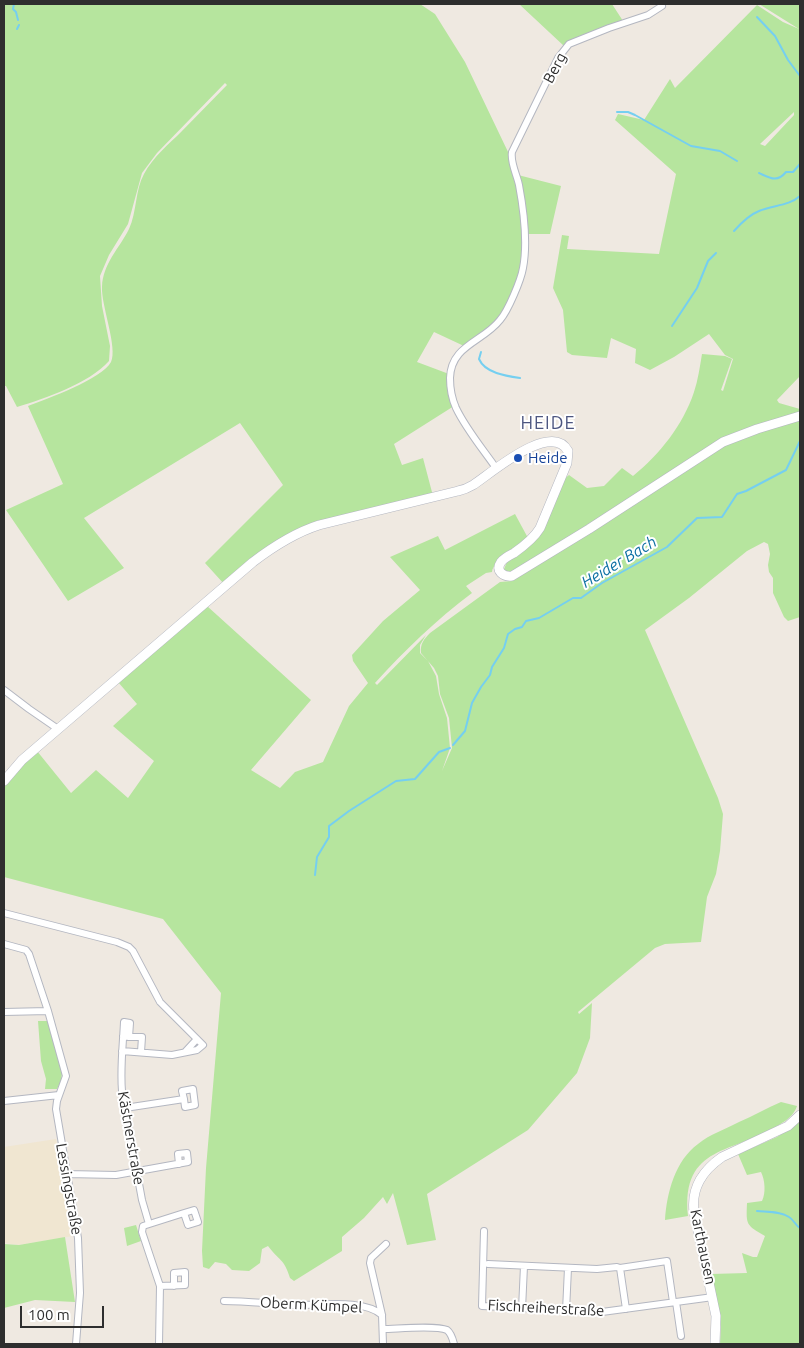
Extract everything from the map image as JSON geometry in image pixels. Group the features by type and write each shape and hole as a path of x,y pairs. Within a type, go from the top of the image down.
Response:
{"main road":[{"path":"4,781 17,765 58,728 253,562 299,532 319,525 458,492 473,485 520,452 539,445 556,443 566,447 568,454 567,462 544,520 534,537 501,563 499,569 502,575 510,577 724,442 757,429 800,416"},
{"name":"Karthausen","path":"715,1344 717,1324 713,1297 694,1212 695,1188 700,1178 722,1157 788,1126 800,1115"}],"street":[{"name":"Berg","path":"496,468 455,406 450,385 450,372 455,359 462,350 500,321 523,272 525,248 522,200 512,156 515,146 558,58 566,47 601,31 648,14 662,6"},
{"path":"4,690 58,728"},
{"path":"4,913 117,942 128,947 139,959 160,1002 203,1045 197,1050 172,1055 122,1051"},
{"name":"Lessingstraße","path":"4,944 26,950 31,957 66,1076 56,1108 78,1238 80,1293 76,1344"},
{"path":"4,1012 48,1011"},
{"name":"Kästnerstraße","path":"141,1052 142,1037 126,1036 122,1051 121,1079 136,1172 148,1224 143,1226 142,1232 160,1286"},
{"path":"4,1101 59,1095"},
{"path":"125,1108 184,1099"},
{"path":"67,1174 116,1175 179,1164"},
{"path":"148,1224 184,1213"},
{"name":"Fischreiherstraße","path":"484,1231 482,1306 602,1312 713,1297"},
{"path":"382,1315 370,1263 371,1258 386,1244"},
{"path":"488,1264 568,1268 620,1268 667,1261 681,1336"},
{"path":"522,1309 524,1266"},
{"path":"566,1311 568,1268"},
{"path":"620,1268 626,1309"},
{"path":"159,1344 160,1286 174,1286"},
{"name":"Oberm Kümpel","path":"224,1302 355,1306 375,1309 382,1315 383,1344"},
{"path":"383,1329 446,1330 450,1333 454,1344"}],"shaded area":[{"path":"56,1139 73,1236 19,1245 4,1243 4,1147"}],"green space":[{"path":"4,4 420,4 435,14 465,62 509,154 516,176 523,234 521,272 499,320 464,346 434,332 417,362 449,374 454,406 394,444 402,465 423,458 433,496 312,525 224,584 205,563 283,485 240,423 84,518 124,568 68,601 6,510 63,484 28,406 86,382 106,368 111,362 113,355 102,295 103,278 108,263 132,222 141,180 157,156 227,85 225,83 157,153 142,173 128,224 109,255 100,276 102,306 110,346 109,361 90,377 66,389 17,407 6,386 4,386"},
{"path":"519,4 612,4 623,21 564,46"},
{"path":"759,4 800,4 800,376 777,400 779,403 800,409 800,617 788,621 784,617 773,593 773,578 769,572 768,565 770,554 768,544 764,542 747,551 689,598 645,630 718,798 723,814 720,851 716,874 707,897 701,942 665,944 655,948 578,1012 579,1014 592,1003 590,1038 577,1073 528,1130 427,1194 436,1240 407,1245 393,1193 387,1204 383,1197 364,1218 342,1237 342,1251 294,1281 290,1278 283,1263 268,1246 262,1249 260,1263 249,1271 232,1270 226,1264 215,1262 209,1269 203,1267 206,1168 221,993 163,919 4,877 4,788 11,777 37,751 71,793 96,770 128,798 154,761 113,726 137,704 118,682 207,606 311,700 251,770 280,788 295,772 323,762 349,706 368,683 353,661 352,655 383,621 420,590 390,557 438,536 445,550 515,514 528,538 501,558 493,567 492,572 486,573 466,586 472,593 421,636 375,683 377,685 426,635 420,645 420,653 428,660 421,653 421,647 430,633 500,582 512,581 527,570 511,573 504,569 507,562 530,544 563,480 569,475 587,488 604,486 622,468 633,476 652,458 670,438 684,416 697,383 702,354 725,356 732,359 721,390 723,391 733,359 725,355 709,334 650,370 635,363 636,349 611,338 607,358 572,355 567,352 563,310 553,288 562,235 569,236 567,249 659,254 676,174 615,120 618,114 644,120 670,79 675,88 757,5 783,22 799,29","holes":["794,112 794,115 765,146 760,144","428,661 438,676 440,694 449,718 452,748 442,771 450,748 447,718 439,694 436,676"]},
{"path":"518,175 561,186 550,234 528,234"},
{"path":"38,1021 48,1021 62,1073 57,1089 45,1089 46,1079 41,1061"},
{"path":"781,1102 797,1106 790,1117 762,1134 714,1154 702,1163 693,1175 688,1193 688,1216 665,1220 670,1188 678,1168 690,1151 713,1134"},
{"path":"800,1117 800,1344 720,1344 721,1327 711,1274 747,1273 742,1253 757,1257 765,1236 751,1227 747,1220 747,1203 762,1201 763,1198 764,1186 762,1175 761,1172 747,1175 738,1154 777,1137 789,1129"},
{"path":"136,1225 141,1241 127,1246 124,1228"},
{"path":"65,1237 75,1302 35,1300 4,1308 4,1244 19,1245"}],"waterway":[{"path":"14,4 13,9 18,20"},
{"path":"757,17 775,36 788,60 800,76"},
{"path":"17,29 19,25"},
{"path":"617,112 628,112 691,146 720,151 737,161"},
{"path":"759,173 770,178 780,178 786,172 793,172 800,164"},
{"path":"734,231 755,213 786,204 800,196"},
{"path":"672,326 697,288 708,261 716,253"},
{"path":"481,352 479,359 486,368 497,373 520,378"},
{"name":"Heider Bach","path":"453,745 465,731 472,703 490,675 492,667 504,648 508,634 522,627 526,621 539,618 573,598 581,598 602,583 667,547 697,518 722,517 737,494 786,470 800,441"},
{"name":"Heider Bach","path":"315,875 317,857 329,837 329,826 396,781 415,779 439,752 450,748"},
{"path":"757,1211 785,1215 791,1218 800,1228"}],"place":[{"name":"Heide","path":"518,458"}],"district":[{"name":"HEIDE","path":"548,423"}]}
